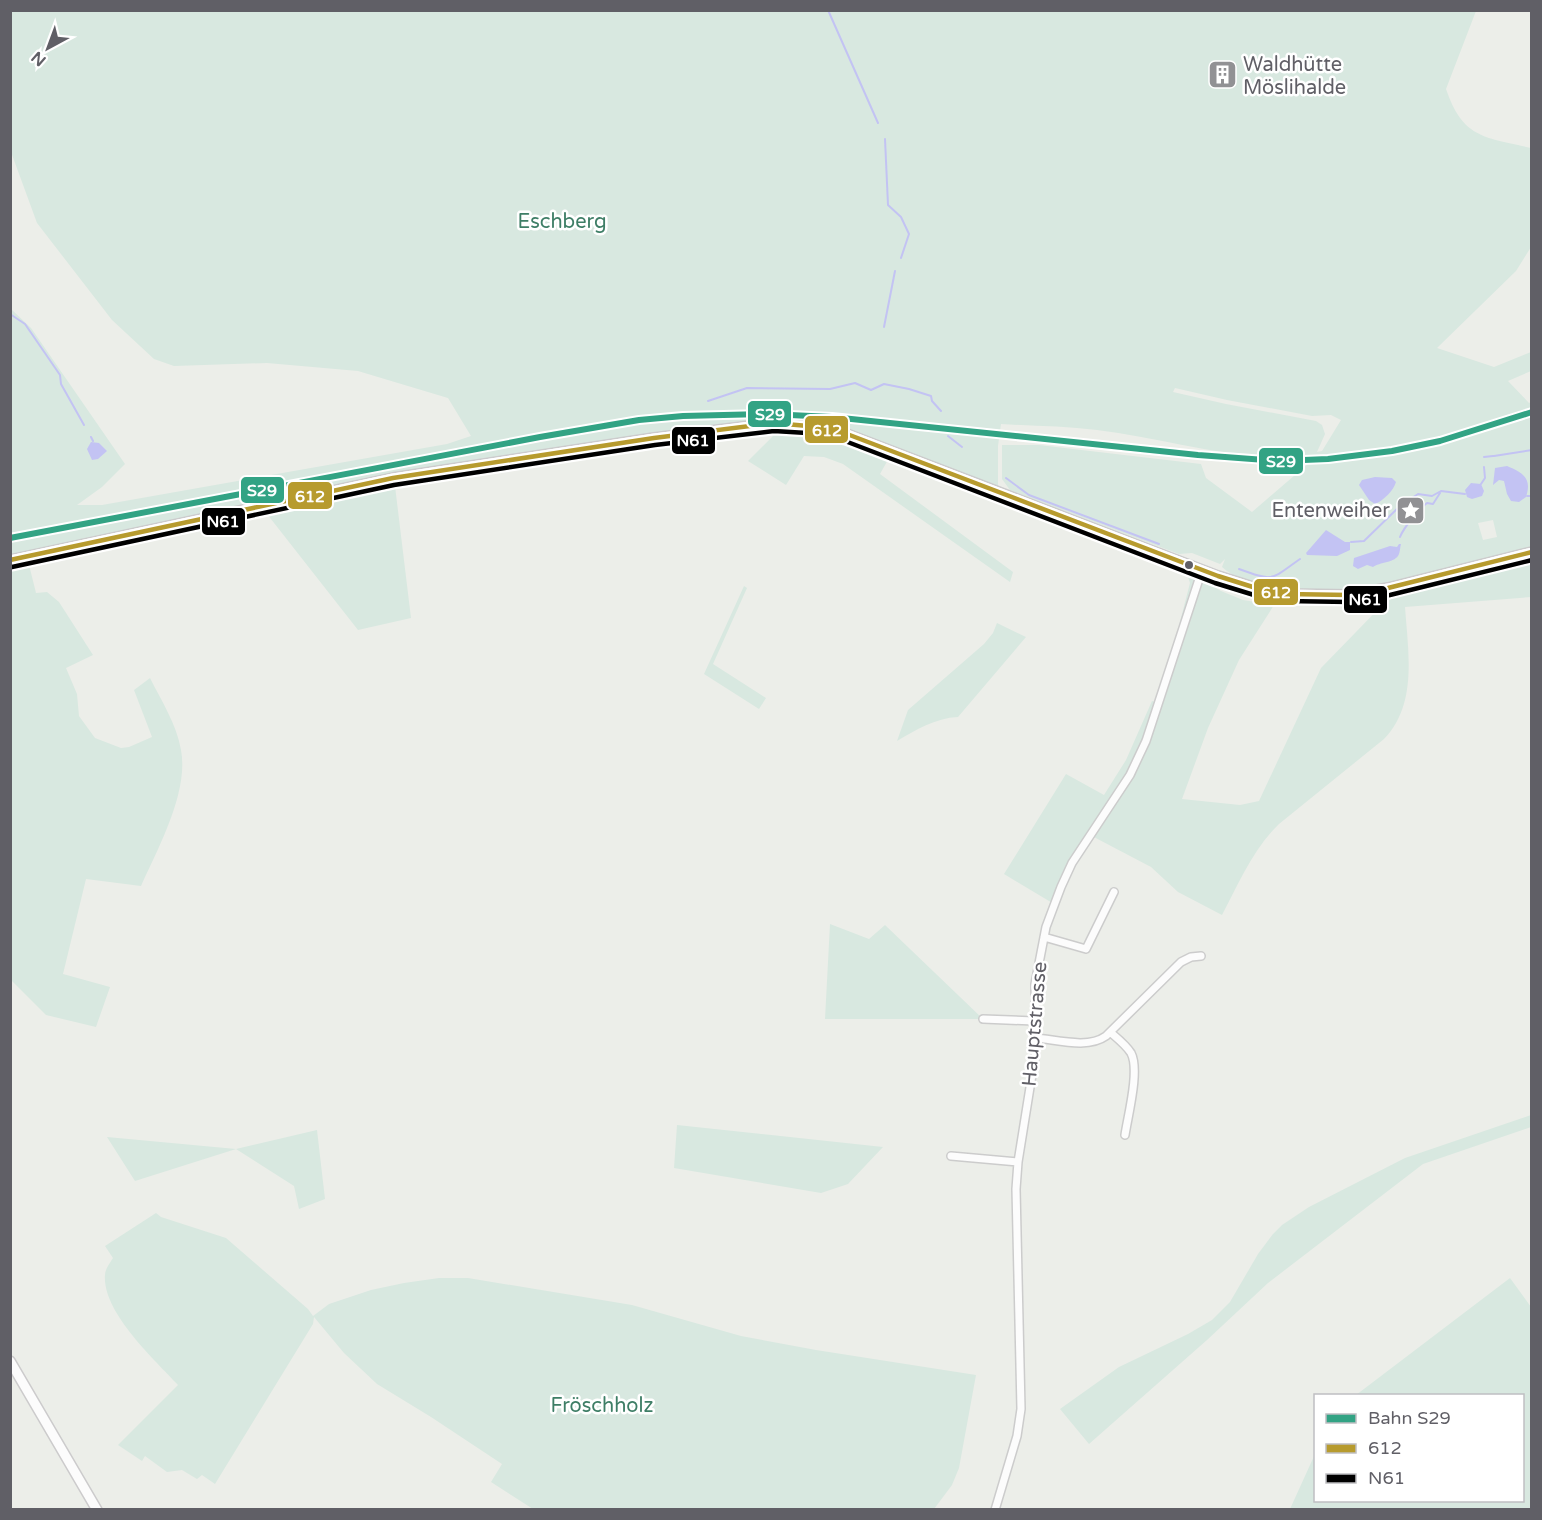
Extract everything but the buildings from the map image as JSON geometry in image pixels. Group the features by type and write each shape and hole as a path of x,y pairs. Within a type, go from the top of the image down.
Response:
{"main road":[{"path":"10,560 393,478 737,426 774,423 827,429 865,441 1202,570 1268,591 1306,596 1336,596 1388,588 1532,552"},
{"path":"10,1361 97,1509"}],"street":[{"name":"Hauptstrasse","path":"995,1509 1017,1436 1021,1409 1016,1208 1018,1162 1035,1065 1035,984 1044,937 1054,904 1072,863 1130,775 1146,741 1202,570"},
{"path":"1044,937 1086,949 1114,892"},
{"path":"1036,1038 1094,1042 1102,1039 1181,962 1188,958 1201,956"},
{"path":"982,1019 1035,1022"},
{"path":"1110,1032 1126,1047 1134,1061 1125,1135"},
{"path":"951,1156 1018,1162"}],"green space":[{"name":"Eschberg","path":"11,11 1476,11 1446,89 1460,118 1468,127 1488,138 1531,148 1531,247 1516,271 1437,348 1494,367 1531,352 1531,371 1508,381 1529,403 1531,402 1531,409 1467,429 1402,445 1336,456 1302,458 1225,452 1097,430 1001,424 998,446 998,495 1180,567 1221,591 1243,600 1274,605 1239,660 1208,728 1182,799 1240,805 1259,801 1321,668 1390,597 1388,588 1310,591 1277,588 1245,580 1222,567 1225,559 1220,564 1192,553 1179,554 1010,490 1002,479 1002,445 1039,445 1201,464 1206,478 1252,512 1309,463 1353,460 1414,451 1531,416 1531,597 1405,607 1408,676 1402,710 1395,725 1384,739 1279,824 1247,867 1222,915 1178,892 1151,867 1090,835 1054,904 1004,874 1066,774 1104,795 1126,760 1152,701 1159,703 1190,583 1187,574 889,458 880,474 1013,572 1010,582 843,464 824,457 804,456 786,485 748,461 773,436 768,431 395,486 411,618 358,630 267,514 100,551 72,547 11,560 10,308 31,328 125,464 102,487 77,505 102,505 447,444 471,436 448,398 358,371 267,363 174,366 154,359 112,320 37,223 11,152","holes":["1175,388 1312,416 1331,415 1341,420 1322,451 1317,452 1325,434 1322,425 1316,421 1173,392","1493,520 1497,537 1483,540 1478,523"]},
{"path":"29,565 36,593 47,592 59,602 93,655 66,668 77,694 79,716 95,738 121,748 152,737 134,690 150,678 172,722 181,750 181,784 176,801 141,886 86,879 63,974 110,987 96,1027 46,1015 11,980 10,569"},
{"path":"744,586 747,588 713,664 766,698 759,709 704,674"},
{"path":"997,623 1026,637 958,717 934,722 897,741 908,710 984,644 993,633"},
{"path":"830,924 869,939 885,925 983,1019 825,1019"},
{"path":"1531,1115 1531,1127 1423,1164 1268,1283 1089,1444 1060,1409 1119,1367 1212,1320 1230,1302 1258,1254 1273,1234 1282,1225 1309,1207 1405,1158"},
{"path":"677,1125 883,1147 848,1184 821,1193 674,1168"},
{"path":"317,1130 325,1199 299,1209 294,1186 236,1149"},
{"path":"107,1137 236,1149 135,1181"},
{"name":"Fröschholz","path":"156,1213 161,1217 226,1238 308,1309 313,1316 329,1304 371,1290 439,1278 468,1278 632,1305 741,1336 976,1375 959,1468 952,1485 934,1509 533,1509 491,1482 502,1464 377,1384 344,1353 314,1317 313,1324 215,1484 202,1475 197,1479 182,1470 167,1472 145,1456 142,1461 118,1445 178,1385 144,1349 121,1319 106,1289 105,1275 113,1258 105,1246"},
{"path":"1510,1278 1531,1307 1531,1509 1290,1509 1314,1456 1314,1502 1524,1502 1524,1394 1357,1394"}],"water":[{"path":"91,442 99,443 107,451 98,459 92,460 87,449"},
{"path":"1507,466 1522,474 1527,481 1526,497 1519,502 1511,501 1504,481 1499,480 1493,485 1495,468"},
{"path":"1375,477 1392,478 1396,482 1388,495 1375,504 1369,500 1359,485 1362,480"},
{"path":"1471,483 1481,484 1484,491 1482,496 1472,499 1467,497 1465,490"},
{"path":"1326,530 1345,542 1350,542 1350,550 1337,556 1307,555 1306,553"},
{"path":"1401,544 1399,554 1395,559 1373,567 1367,565 1358,569 1353,566 1354,558 1390,546 1397,547"}],"waterway":[{"path":"828,10 878,123"},
{"path":"885,139 888,205 901,217 909,234 901,258"},
{"path":"884,327 895,271"},
{"path":"10,314 25,324 60,375 61,384 84,425"},
{"path":"708,401 747,388 830,389 855,383 871,390 884,384 931,396 932,401 941,411"},
{"path":"948,436 962,447"},
{"path":"91,437 93,441"},
{"path":"1494,456 1532,450"},
{"path":"1484,457 1493,456"},
{"path":"1481,484 1485,478 1484,467"},
{"path":"1006,478 1029,495 1159,544"},
{"path":"1351,542 1364,541 1400,506 1418,494 1432,496 1441,491 1465,494"},
{"path":"1400,537 1416,514 1427,503 1433,504 1440,493"},
{"path":"1527,496 1532,496"},
{"path":"1239,569 1260,576 1272,577 1300,559"}],"rail line":[{"name":"S29","path":"10,538 540,437 639,420 683,416 769,414 832,417 1198,455 1279,461 1328,459 1392,451 1440,441 1532,412"}],"transit line":[{"name":"612","path":"10,560 393,478 654,438 774,423 808,426 847,434 1218,576 1256,588 1286,594 1349,595 1388,588 1532,552"},
{"name":"N61","path":"12,567 394,485 655,445 774,431 807,433 845,441 1215,583 1254,595 1285,601 1350,602 1390,595 1532,560"}],"place":[{"name":"Waldhütte Möslihalde","path":"1222,75"},
{"name":"Entenweiher","path":"1411,510"}]}
